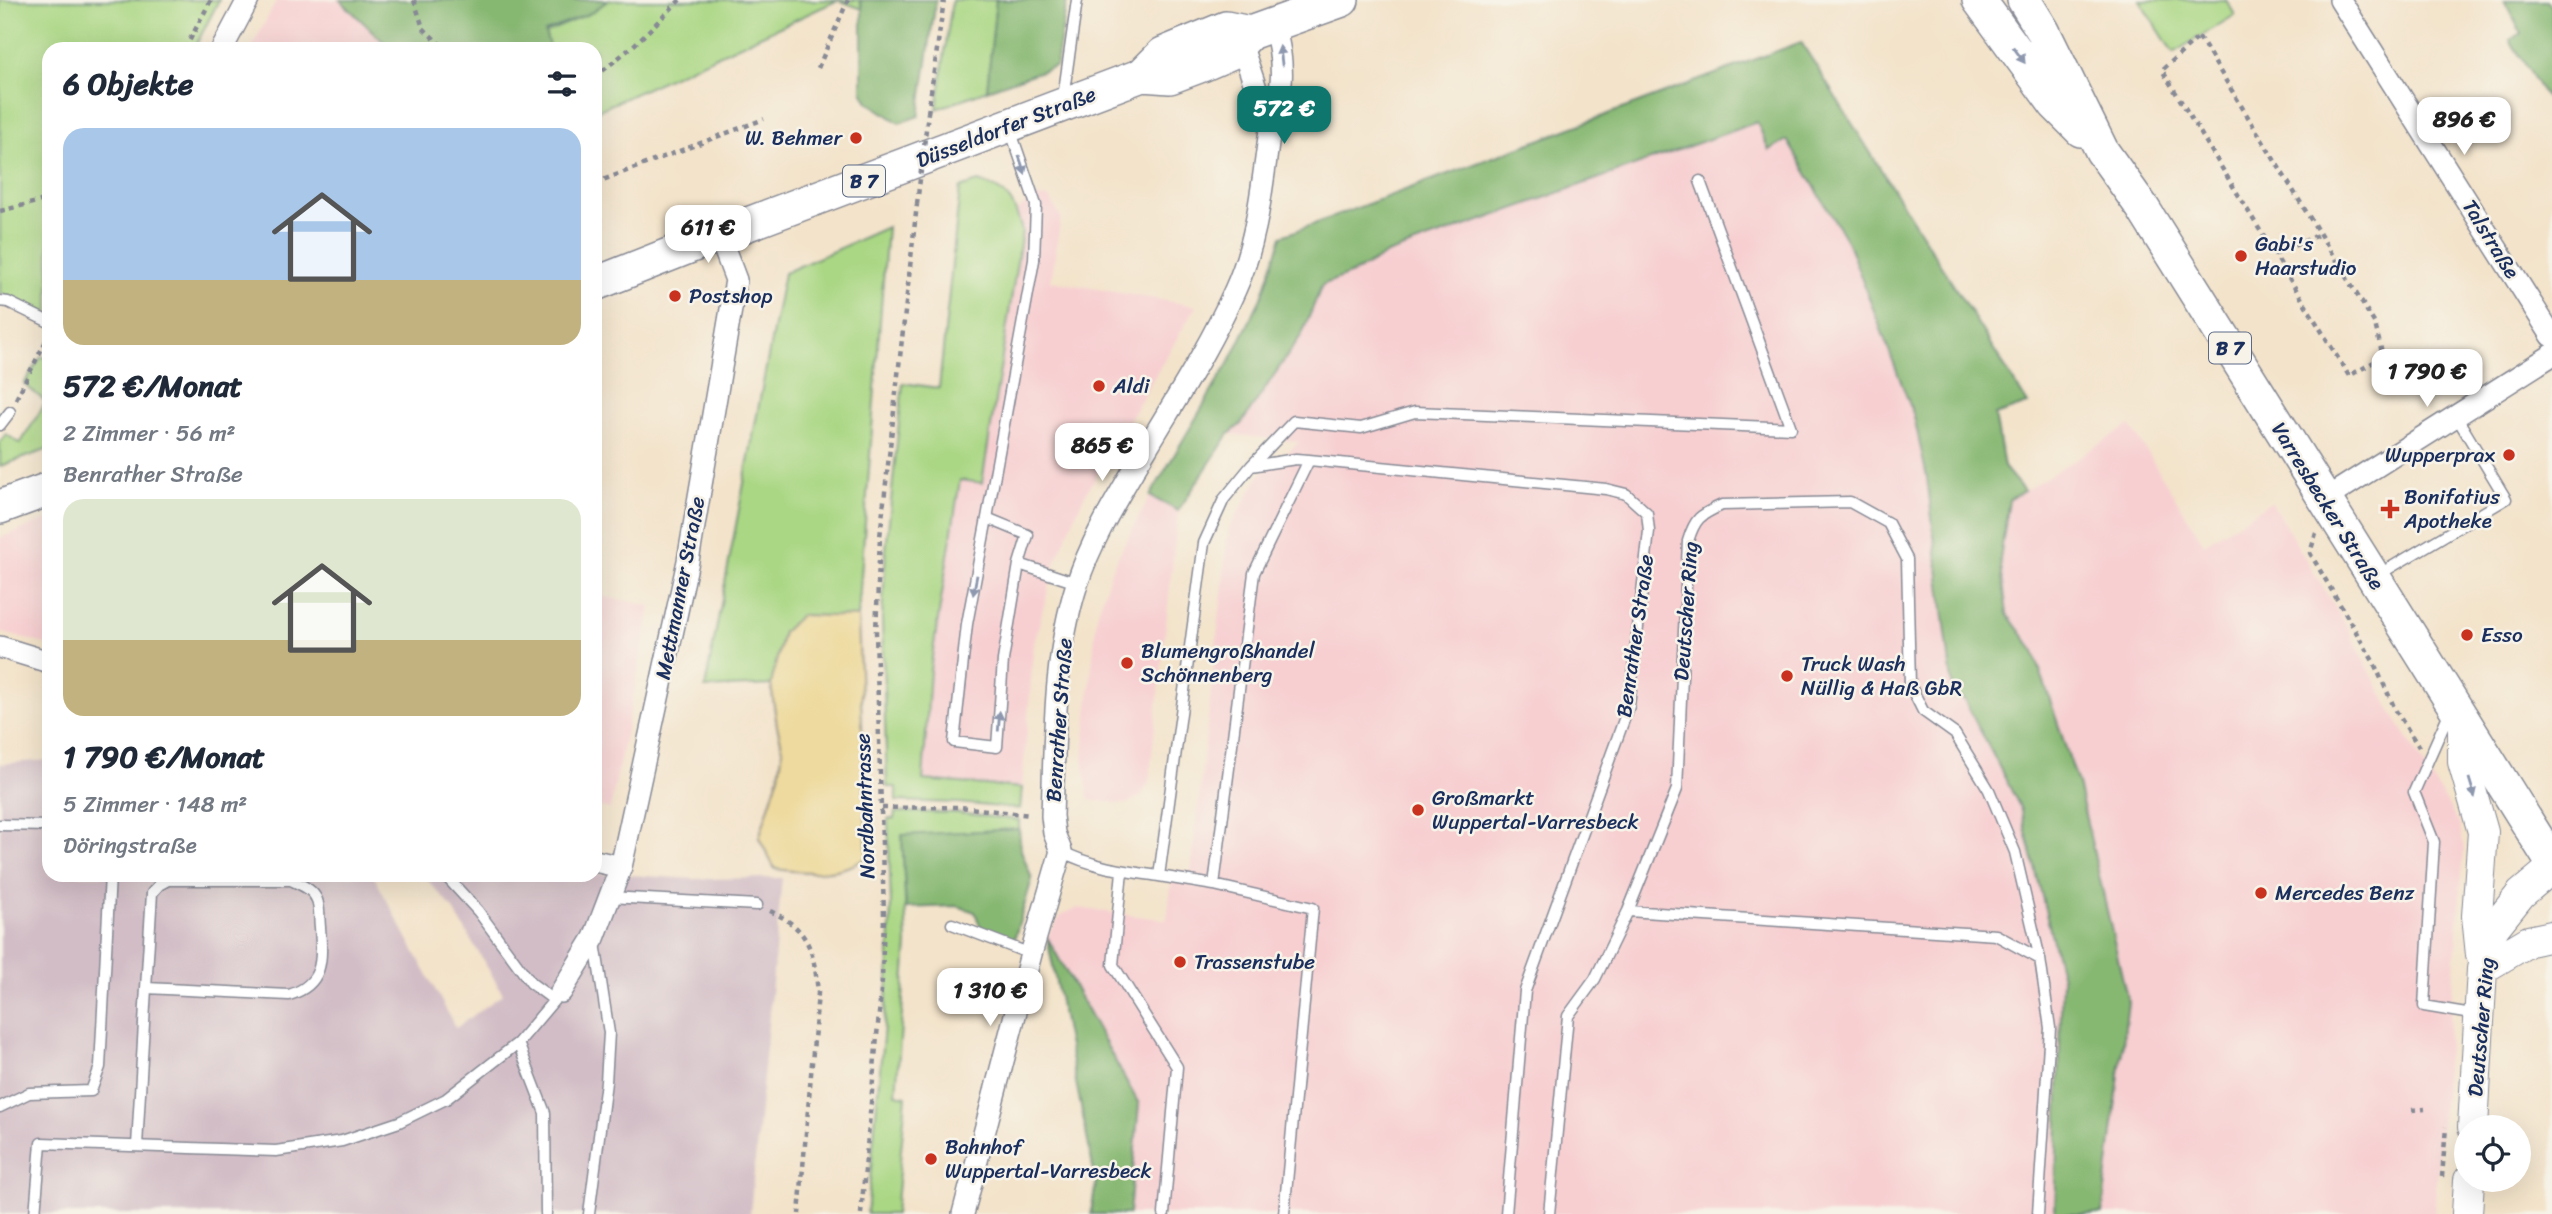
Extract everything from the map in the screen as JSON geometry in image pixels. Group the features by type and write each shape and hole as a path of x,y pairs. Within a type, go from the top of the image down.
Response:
{"main road":[{"name":"Düsseldorfer Straße","path":"602,281 1142,75 1163,54 1226,28 1255,34 1342,0"},
{"name":"Varresbecker Straße","path":"1979,0 2054,104 2102,151"},
{"name":"Varresbecker Straße","path":"2024,0 2043,31 2102,151 2142,207 2552,862"},
{"path":"0,507 42,492"}],"street":[{"path":"226,42 248,0"},
{"name":"Talstraße","path":"2340,0 2552,336"},
{"name":"Benrather Straße","path":"1255,34 1270,130"},
{"name":"Benrather Straße","path":"1061,850 1054,832 1052,816 1058,676 1065,629 1077,583 1095,539 1213,336 1236,288 1254,239 1270,130 1280,104 1283,63 1255,34"},
{"name":"Mettmanner Straße","path":"558,996 594,938 621,867 688,561 736,279 719,235"},
{"path":"2325,499 2552,355"},
{"path":"0,647 42,660"},
{"path":"2458,713 2463,762 2483,832 2477,916 2482,969 2529,941 2552,936"},
{"path":"963,1214 1061,850"},
{"path":"602,863 621,867"},
{"name":"Deutscher Ring","path":"2474,1115 2482,969 2493,929 2521,894 2552,868"},
{"path":"2467,1214 2468,1192"}],"lane":[{"path":"1062,105 1077,0"},
{"path":"988,518 1028,535 1019,564 1003,660 997,747 954,742 967,624 1034,260 1036,205 1009,125"},
{"path":"1159,876 1204,543 1224,499 1294,421 1361,428 1415,412 1791,428 1700,181"},
{"path":"0,301 8,302 42,319"},
{"path":"0,425 10,412"},
{"path":"2372,578 2505,499 2456,415"},
{"name":"Benrather Straße","path":"1251,466 1296,459 1606,489 1626,494 1647,513 1649,531 1629,706 1525,991 1506,1214"},
{"path":"1214,885 1254,573 1309,460"},
{"name":"Deutscher Ring","path":"1549,1214 1568,1016 1595,979 1628,911 1677,789 1688,541 1694,522 1704,513 1721,505 1850,502 1888,523 1907,559 1910,685 1923,711 1955,734 1989,790 2015,852 2040,959 2050,1028 2038,1214"},
{"path":"1019,564 1077,583"},
{"path":"2458,713 2414,792 2434,842 2424,1006 2481,1015"},
{"path":"0,825 42,826"},
{"path":"1061,850 1078,859 1122,871 1214,885 1313,908 1283,1214"},
{"path":"1122,871 1113,965 1177,1067 1164,1214"},
{"path":"0,1107 29,1093 91,1091 100,1067 110,882"},
{"path":"137,1146 152,894 164,882"},
{"path":"146,988 289,995 302,991 316,977 322,960 318,900 309,889 295,882"},
{"path":"35,1214 41,1143 276,1152 342,1141 400,1122 446,1099 518,1043 558,996 531,983 478,911 451,882"},
{"path":"609,897 757,905"},
{"path":"1628,911 1996,935 2040,959"},
{"path":"952,924 1031,954"},
{"path":"589,1214 606,1082 609,1033 594,938"},
{"path":"518,1043 545,1113 546,1214"}],"path":[{"path":"189,42 211,0"},
{"path":"414,0 423,28 438,42"},
{"path":"602,71 681,0"},
{"path":"818,68 848,0"},
{"name":"Nordbahntrasse","path":"861,1214 884,916 876,632 880,537 917,204 944,0"},
{"path":"2199,37 2375,324 2383,357 2349,376 2276,254 2162,70 2199,37"},
{"path":"602,180 764,118"},
{"path":"0,211 42,201"},
{"path":"2276,254 2320,234"},
{"path":"10,412 42,349"},
{"path":"882,808 960,807 1052,816"},
{"path":"757,905 788,919 805,936 815,959 817,1005 800,1214"},
{"path":"2412,1110 2425,1109"}],"shaded area":[{"path":"277,0 340,0 384,42 255,42"},
{"path":"1757,122 1787,140 1848,243 1914,416 1927,478 2010,500 2130,425 2204,544 2271,502 2345,624 2391,711 2459,823 2464,849 2434,1214 1129,1214 1139,1104 1047,937 1062,914 1078,908 1167,920 1173,870 1191,872 1229,529 1260,475 1299,442 1229,434 1241,423 1302,334 1322,285 1357,271 1387,254"},
{"path":"1036,197 1049,198 1061,217 1051,281 1196,306 1082,500 1055,563 1034,644 1022,788 922,780 930,670 960,480 982,482 1022,231 1017,210"},
{"name":"Blumengroßhandel Schönnenberg","path":"1150,496 1178,511 1149,782 1141,796 1126,804 1089,800 1083,758 1097,615 1112,568"},
{"path":"42,522 42,643 0,632 0,538"},
{"path":"602,596 651,606 610,809 602,807"},
{"path":"42,761 42,882 377,882 456,1028 503,994 453,909 429,882 602,882 602,873 694,879 782,878 750,1214 0,1214 0,764"}],"green space":[{"path":"0,0 219,0 198,42 42,42 42,313 0,293"},
{"path":"340,0 608,0 593,12 545,32 548,42 384,42"},
{"path":"608,0 838,0 602,109 602,42 548,42 545,33 593,12"},
{"path":"838,0 860,0 862,9"},
{"path":"860,0 936,0 919,116 899,123 868,102 862,91"},
{"path":"952,0 996,0 987,90 937,109"},
{"path":"996,0 1067,0 1056,66 987,90"},
{"path":"2140,0 2226,0 2235,15 2173,53"},
{"path":"2504,0 2547,0 2552,7 2552,107 2510,40 2521,33"},
{"path":"1801,42 2028,404 1995,415 2004,467 2024,491 2009,500 2000,559 2007,614 2033,649 2078,784 2128,1002 2102,1214 2055,1214 2062,978 2020,807 1965,701 1953,691 1927,478 1914,416 1848,243 1787,140 1769,150 1757,122 1387,254 1357,271 1322,285 1302,334 1241,424 1229,434 1178,511 1150,496 1232,357 1263,294 1282,236"},
{"path":"978,182 997,189 1009,199 1022,231 982,483 960,480 930,670 923,780 1022,788 1020,809 896,801 896,787 887,787 882,619 886,550 903,383 939,388 960,188"},
{"path":"887,227 858,617 801,615 783,632 771,685 705,688 784,273"},
{"path":"41,357 42,357 42,399 24,384"},
{"path":"42,408 42,451 0,466 0,442 6,434 20,444"},
{"path":"895,812 957,813 1019,820 1019,829 902,836 907,944 896,1094 906,1096 895,1214 867,1214 888,981 891,904 888,819 894,819"},
{"path":"1019,829 1021,850 1032,879 1014,940 982,932 975,912 957,906 906,908 902,835"},
{"path":"1047,937 1139,1104 1129,1214 1091,1214 1096,1182"}],"sand":[{"path":"801,615 858,617 867,857 846,867 822,872 775,869 759,838 779,775 783,749 771,685 783,632"}],"place":[{"name":"W. Behmer","path":"856,138"},
{"name":"Gabi's Haarstudio","path":"2241,256"},
{"name":"Postshop","path":"675,296"},
{"name":"Aldi","path":"1099,386"},
{"name":"Wupperprax","path":"2509,455"},
{"name":"Bonifatius Apotheke","path":"2390,509"},
{"name":"Esso","path":"2467,635"},
{"name":"Blumengroßhandel Schönnenberg","path":"1127,663"},
{"name":"Truck Wash Nüllig & Haß GbR","path":"1787,676"},
{"name":"Großmarkt Wuppertal-Varresbeck","path":"1418,810"},
{"name":"Mercedes Benz","path":"2261,893"},
{"name":"Trassenstube","path":"1180,962"},
{"name":"Bahnhof Wuppertal-Varresbeck","path":"931,1159"}]}
